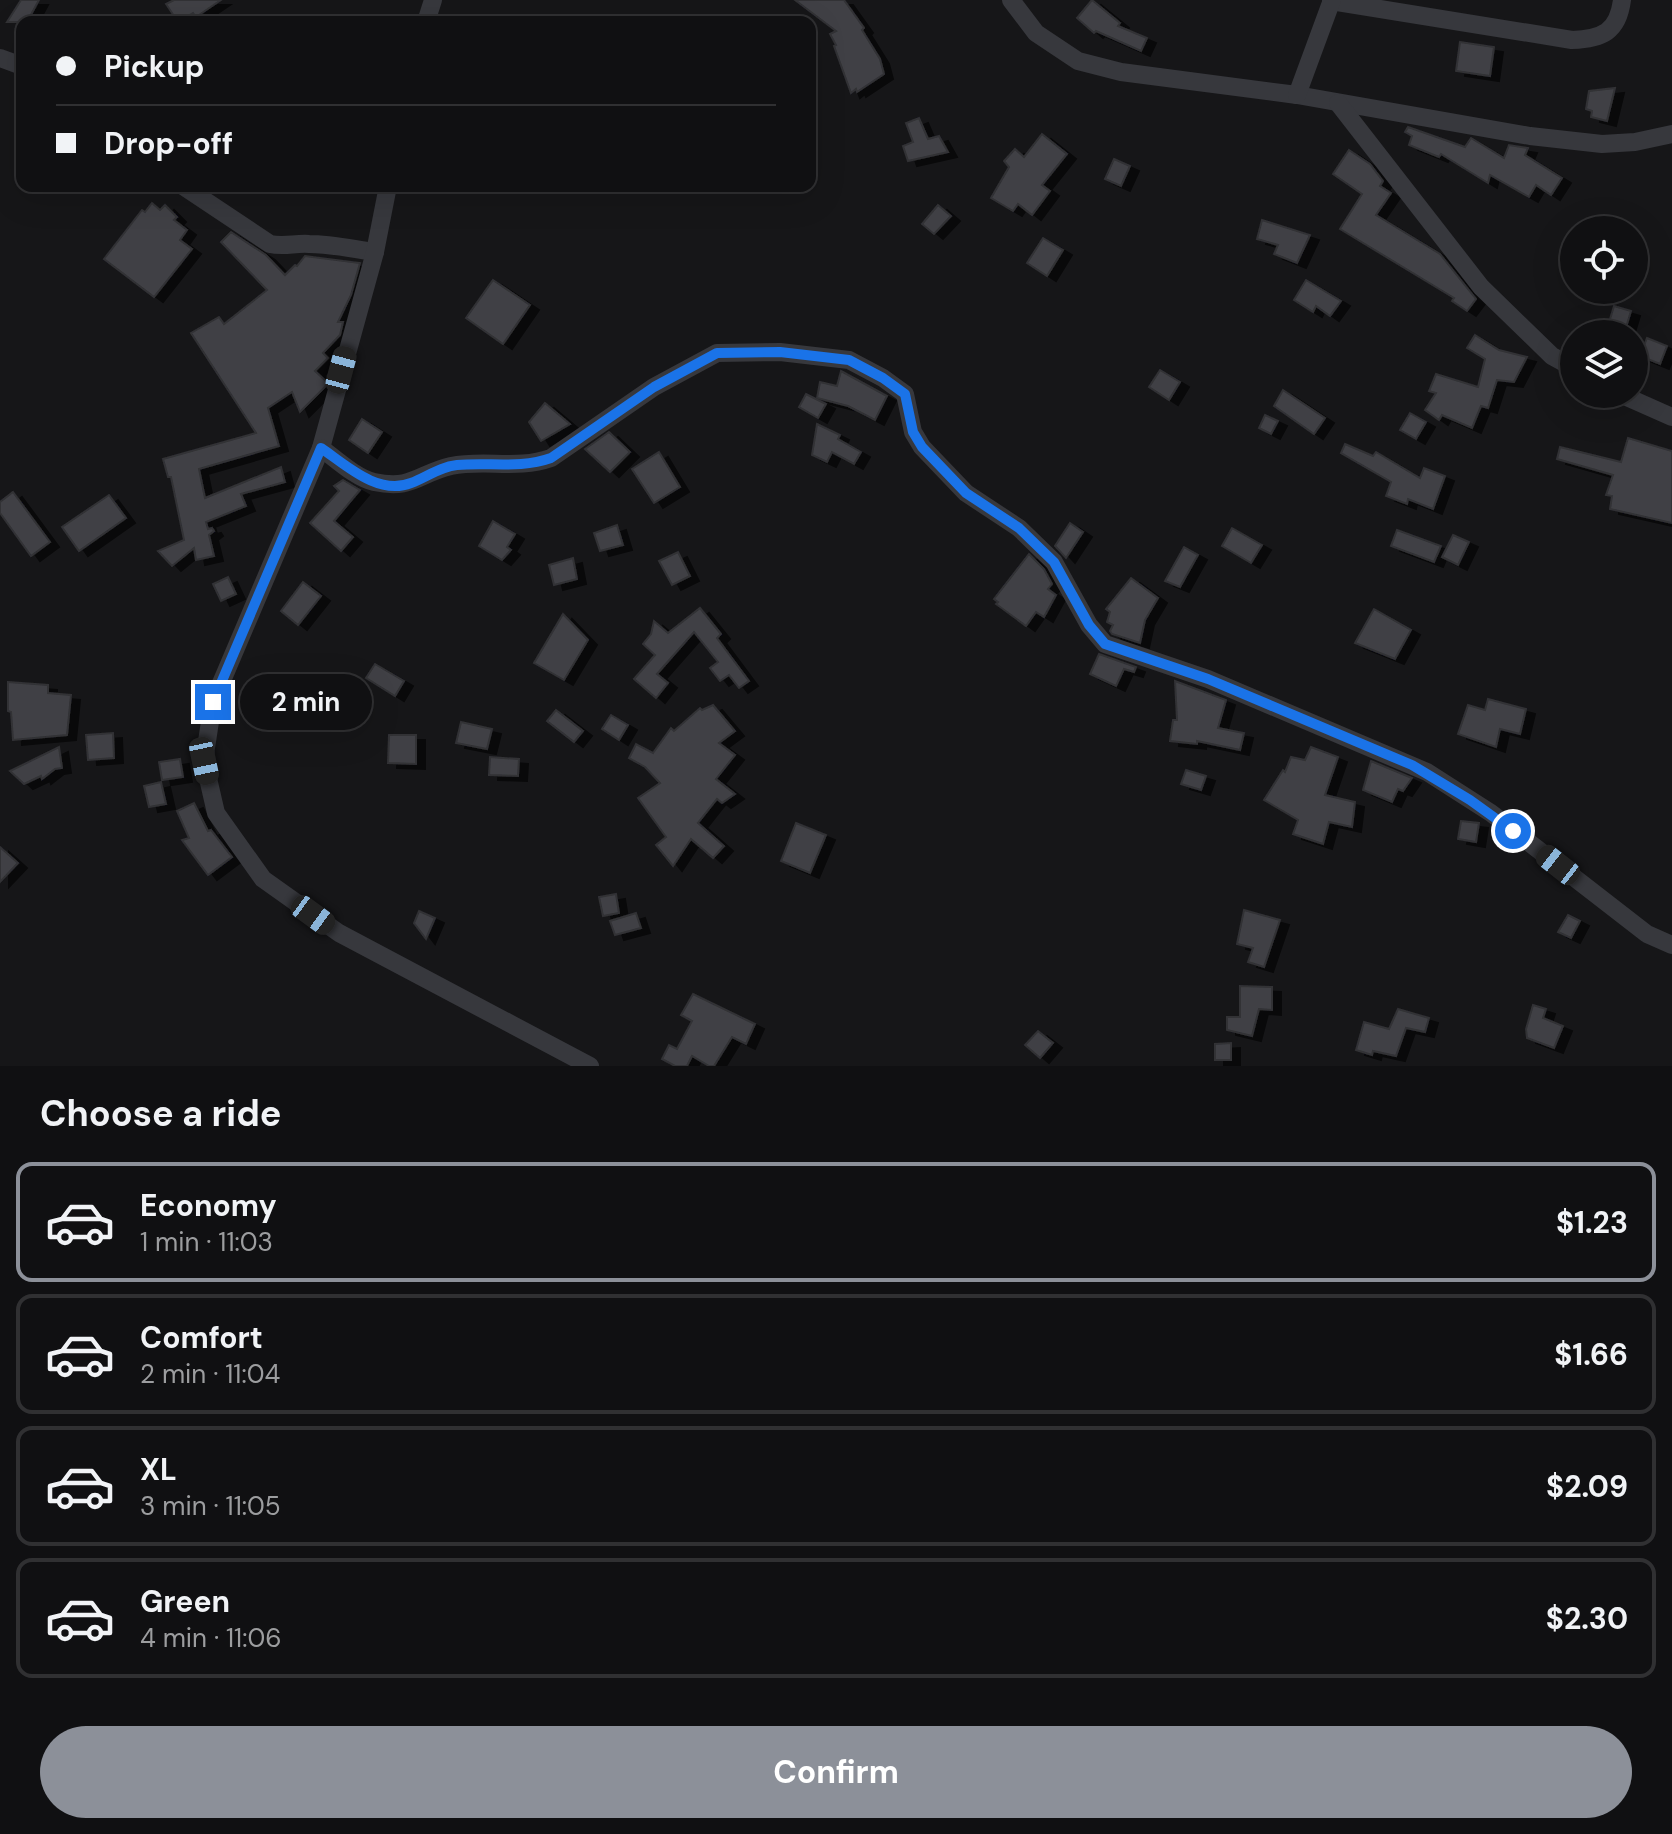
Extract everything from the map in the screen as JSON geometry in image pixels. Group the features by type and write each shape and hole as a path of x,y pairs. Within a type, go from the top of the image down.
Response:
{"street":[{"path":"1011,0 1036,33 1078,61 1121,72 1297,95 1530,136 1602,144 1635,142 1672,134"},
{"path":"1297,95 1331,1 1572,40 1597,39 1612,28 1622,0"},
{"path":"1338,103 1481,287 1560,360"},
{"path":"192,192 270,244 284,247 304,243 332,245 375,252"},
{"path":"387,192 375,252 321,448 213,702 204,761 216,813 263,879 339,933 590,1066"},
{"path":"321,448 369,481 409,485 432,472 455,465 533,464 551,458 654,387 717,353 780,352 849,360 905,394 913,432 922,447 966,493 1019,528 1054,562 1089,625 1105,644 1208,679 1427,772 1491,813 1647,934 1672,945"},
{"path":"1648,406 1672,417"}],"building":[{"path":"21,0 39,0 30,16 16,16 16,22 7,22"},
{"path":"174,0 221,0 197,16 193,13 174,16 166,4"},
{"path":"795,0 844,0 864,28 862,30 880,59 884,74 851,93 830,34 836,31"},
{"path":"1092,0 1120,23 1118,26 1147,38 1141,51 1096,31 1094,33 1077,18"},
{"path":"1460,42 1494,47 1490,76 1456,71"},
{"path":"1615,88 1607,121 1591,117 1592,111 1586,109 1589,91"},
{"path":"919,118 928,139 939,136 948,152 908,161 903,146 913,142 906,123"},
{"path":"1408,127 1465,147 1471,138 1504,158 1509,145 1528,148 1525,155 1562,178 1551,195 1536,185 1529,197 1490,175 1488,183 1441,154 1439,157 1409,145 1412,136 1405,132"},
{"path":"1042,134 1067,154 1042,185 1050,191 1032,215 1018,204 1013,211 991,198 1009,167 1004,161 1015,149 1024,157"},
{"path":"1349,150 1370,164 1383,181 1380,186 1391,193 1376,215 1440,254 1476,299 1467,311 1452,301 1454,298 1340,229 1362,194 1333,174"},
{"path":"1114,159 1130,166 1121,186 1105,179"},
{"path":"152,203 160,210 165,205 177,217 174,220 187,230 180,240 192,249 154,297 104,259 142,210 145,212"},
{"path":"938,205 951,216 934,234 922,224"},
{"path":"1262,220 1310,235 1297,263 1274,254 1278,245 1257,239"},
{"path":"231,232 266,255 285,275 305,256 360,263 351,295 338,322 343,322 340,335 323,353 328,358 315,371 327,382 325,387 300,412 292,392 268,408 279,446 199,469 205,498 281,467 285,482 241,494 246,506 206,522 208,529 214,531 209,535 214,556 196,560 194,548 172,566 158,551 184,540 171,477 168,477 163,459 256,433 191,333 219,317 224,324 267,290 221,242"},
{"path":"1043,238 1063,250 1047,276 1027,263"},
{"path":"493,280 530,305 503,344 466,318"},
{"path":"1306,280 1341,301 1330,316 1316,306 1313,312 1294,300"},
{"path":"1614,306 1631,311 1628,320 1610,320"},
{"path":"1475,335 1499,350 1527,357 1514,382 1497,380 1488,408 1481,406 1472,428 1442,415 1439,420 1425,410 1436,393 1429,391 1436,374 1478,387 1485,359 1467,348"},
{"path":"1648,338 1667,346 1660,364 1648,359"},
{"path":"1160,370 1180,382 1169,400 1149,387"},
{"path":"841,371 887,396 875,420 848,406 817,398 820,382 837,386"},
{"path":"1283,390 1325,418 1314,434 1274,406"},
{"path":"806,394 826,404 818,418 799,407"},
{"path":"545,403 570,424 541,441 529,422"},
{"path":"1410,413 1426,422 1416,439 1400,430"},
{"path":"1265,415 1278,421 1271,434 1259,428"},
{"path":"362,419 382,432 368,453 349,440"},
{"path":"817,424 840,435 838,439 861,452 854,464 832,452 827,462 812,455"},
{"path":"609,432 630,452 610,472 585,449"},
{"path":"1628,438 1672,451 1672,523 1610,509 1612,496 1606,495 1613,475 1557,459 1560,447 1621,462"},
{"path":"1345,444 1373,456 1376,452 1420,478 1424,468 1445,476 1433,509 1408,499 1407,504 1386,496 1391,482 1341,453"},
{"path":"659,452 680,487 654,503 632,469"},
{"path":"343,480 360,490 334,521 353,537 341,551 310,523 339,491 334,486"},
{"path":"13,492 50,542 31,556 0,513 0,502"},
{"path":"109,495 126,518 79,551 62,527"},
{"path":"493,521 515,534 507,547 511,550 502,560 479,546"},
{"path":"1070,523 1083,532 1066,558 1055,546"},
{"path":"617,525 623,545 600,551 594,533"},
{"path":"1232,528 1262,545 1251,563 1222,546"},
{"path":"1397,530 1441,546 1434,562 1391,546"},
{"path":"1453,535 1469,542 1458,565 1442,557"},
{"path":"1184,547 1198,555 1180,587 1165,581"},
{"path":"678,552 690,576 672,585 659,561"},
{"path":"1029,554 1044,569 1052,584 1048,589 1056,595 1044,617 1036,612 1026,626 996,604 998,602 994,599"},
{"path":"573,558 577,579 554,585 549,565"},
{"path":"228,577 236,594 221,601 213,584"},
{"path":"1131,578 1158,598 1145,620 1140,643 1112,634 1113,625 1107,622 1110,612 1106,609"},
{"path":"303,582 321,596 298,625 281,611"},
{"path":"700,608 721,634 717,638 749,681 739,688 729,675 720,681 710,668 718,662 694,632 657,674 668,683 656,698 634,679 655,655 643,644 651,634 654,621 668,633"},
{"path":"1374,609 1411,630 1395,659 1355,643"},
{"path":"563,614 588,640 564,680 534,663"},
{"path":"1099,654 1136,667 1134,672 1124,669 1116,686 1090,674"},
{"path":"375,664 404,681 395,696 366,678"},
{"path":"1175,681 1226,700 1218,728 1244,733 1240,750 1197,741 1197,744 1170,741 1173,720 1177,720"},
{"path":"8,682 48,685 48,693 71,695 67,735 13,740 11,712 8,711"},
{"path":"1488,699 1526,709 1520,734 1500,729 1496,747 1458,734 1468,705 1485,710"},
{"path":"713,705 735,731 719,743 735,755 716,779 735,794 722,803 717,799 698,823 724,846 713,858 691,839 673,866 656,845 666,837 638,798 660,783 645,767 629,758 636,744 653,753 671,728 674,731 700,708"},
{"path":"556,710 583,731 574,742 547,721"},
{"path":"611,715 628,725 619,740 602,729"},
{"path":"461,722 492,729 487,749 456,743"},
{"path":"113,733 114,758 88,760 86,735"},
{"path":"389,735 416,735 416,764 388,763"},
{"path":"59,747 62,768 55,769 42,779 41,776 24,784 10,771"},
{"path":"1311,747 1338,757 1325,795 1355,802 1352,827 1329,822 1323,844 1293,834 1298,820 1264,800 1283,770 1285,772 1291,757 1305,760"},
{"path":"490,757 519,759 518,776 489,775"},
{"path":"180,759 183,777 162,780 159,762"},
{"path":"1371,761 1412,778 1403,791 1398,789 1392,802 1363,790"},
{"path":"1186,770 1206,776 1201,790 1181,784"},
{"path":"161,782 166,804 149,807 144,786"},
{"path":"194,803 208,831 211,830 232,857 208,875 182,840 189,838 177,811"},
{"path":"1461,821 1479,823 1476,842 1458,839"},
{"path":"796,823 826,835 810,873 781,861"},
{"path":"0,847 18,863 0,882"},
{"path":"616,894 619,913 603,916 599,897"},
{"path":"1244,910 1280,920 1264,967 1248,962 1253,948 1237,944"},
{"path":"419,911 435,918 426,939 414,923"},
{"path":"636,913 641,928 615,935 610,921"},
{"path":"1568,915 1580,921 1571,938 1558,932"},
{"path":"1240,986 1272,987 1272,1010 1259,1009 1252,1036 1227,1030 1227,1017 1240,1017"},
{"path":"693,994 755,1024 746,1044 732,1037 714,1066 692,1056 687,1066 675,1066 662,1059 669,1045 677,1049 692,1021 681,1015"},
{"path":"1533,1005 1546,1009 1543,1018 1563,1026 1554,1048 1527,1038 1526,1029"},
{"path":"1398,1009 1429,1018 1425,1032 1406,1028 1396,1056 1373,1051 1372,1055 1356,1050 1364,1022 1389,1029"},
{"path":"1038,1031 1053,1043 1040,1058 1025,1045"},
{"path":"1231,1043 1231,1060 1215,1060 1215,1044"}],"route":[{"path":"213,702 321,448 369,481 390,485 409,485 432,472 455,465 533,464 551,458 654,387 717,353 780,352 849,360 905,394 913,432 922,447 966,493 1019,528 1054,562 1089,625 1105,644 1208,679 1412,765 1491,813 1513,831"}]}
